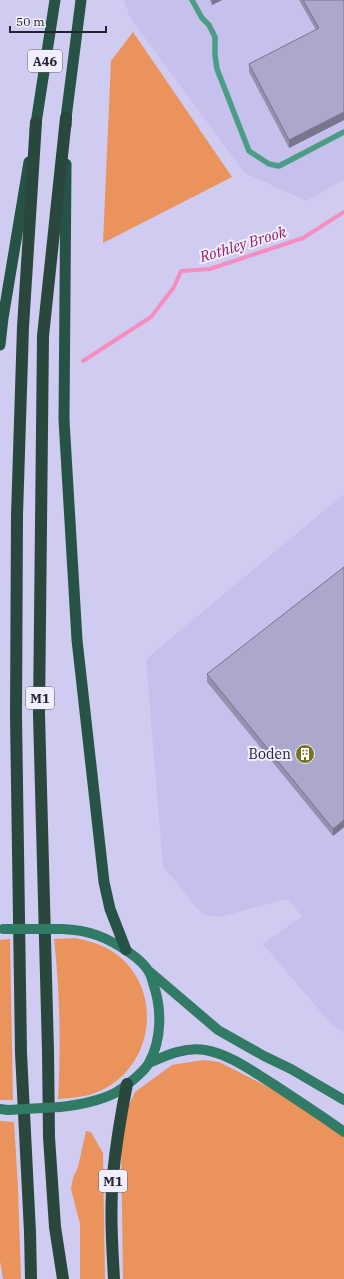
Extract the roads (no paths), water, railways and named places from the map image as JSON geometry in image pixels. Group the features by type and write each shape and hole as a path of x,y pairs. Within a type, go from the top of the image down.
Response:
{"highway":[{"name":"A46","path":"36,122 55,0"},
{"name":"A46","path":"66,118 82,0"},
{"path":"66,118 64,420 77,640 104,882 110,909 126,950"},
{"name":"M1","path":"63,1279 55,1227 49,1137 40,714 43,336 66,118"},
{"path":"0,346 2,318 36,122"},
{"name":"M1","path":"31,1279 30,1232 20,1053 16,708 17,515 22,327 36,122"},
{"name":"M1","path":"114,1279 112,1218 113,1176 118,1132 127,1084"}],"main road":[{"path":"1,929 76,930 92,933 108,939 126,950 141,962 150,972 218,1030 264,1056 291,1069 344,1100"},
{"path":"149,1063 158,1036 160,1014 156,989 150,972"},
{"path":"4,1110 86,1104 116,1092 139,1074 149,1063 168,1054 185,1050 204,1050 214,1052 242,1066 316,1112 344,1132"}],"lane":[{"path":"192,0 202,18 209,25 215,37 217,69 249,151 269,164 279,166 344,132"}],"waterway":[{"name":"Rothley Brook","path":"83,361 151,317 174,287 181,271 210,269 303,238 344,212"}],"place":[{"name":"Boden","path":"305,754"}]}
